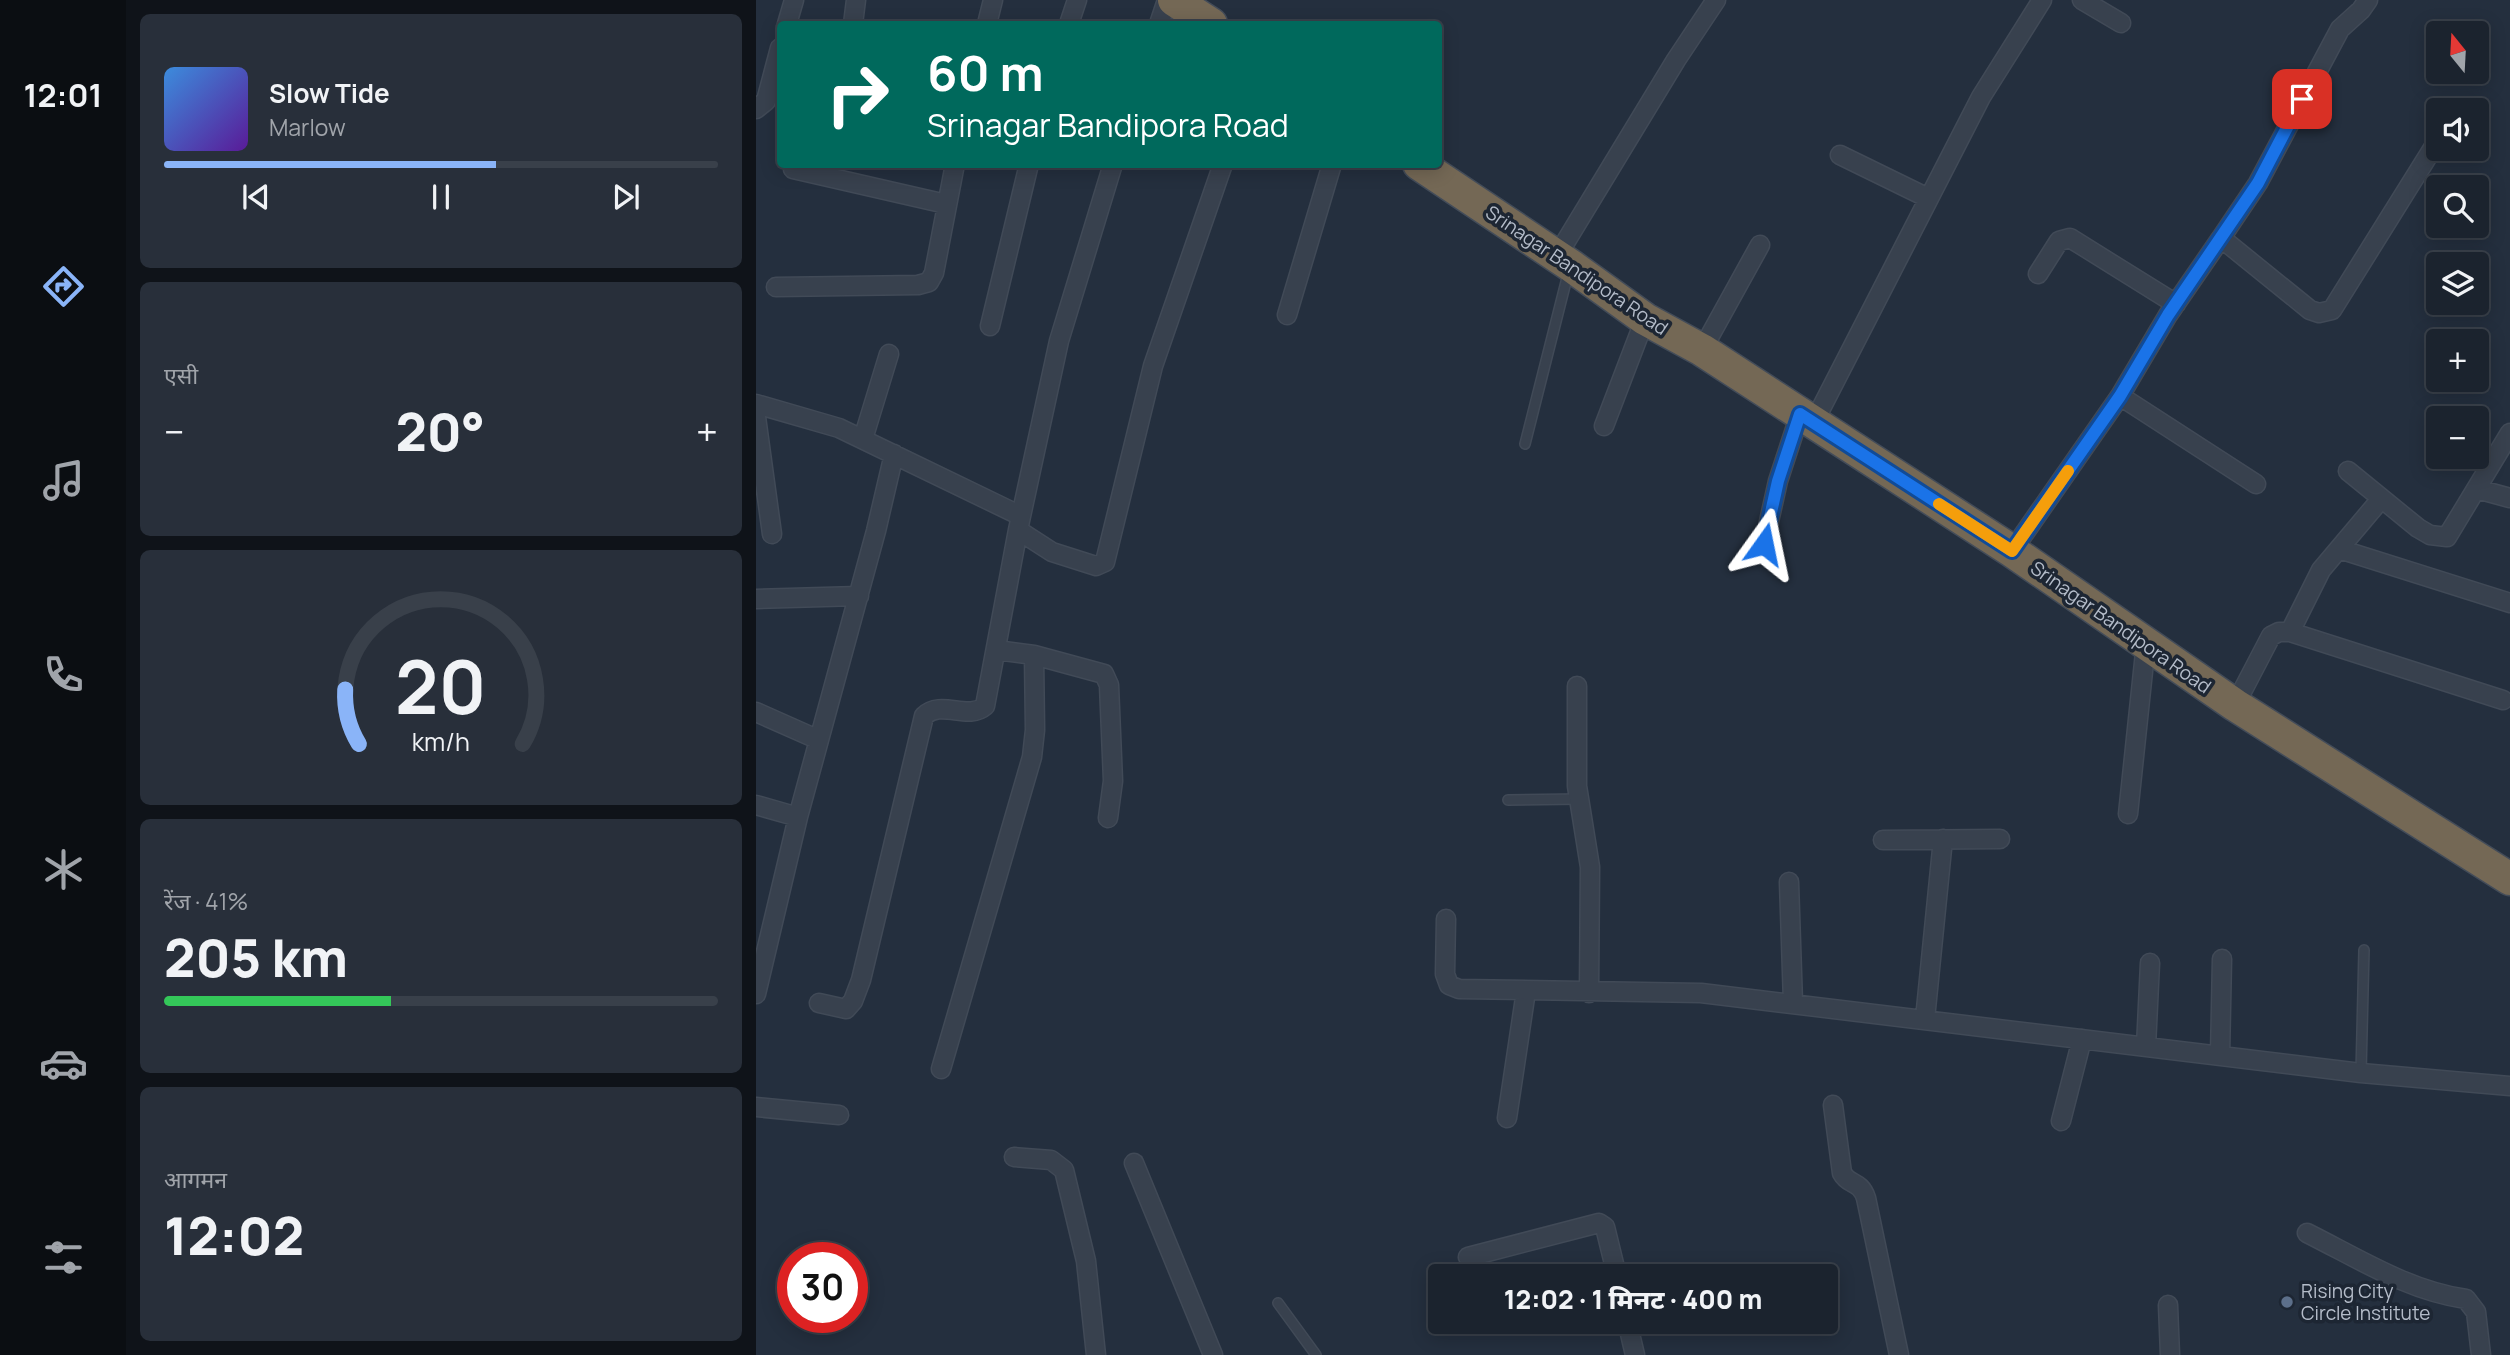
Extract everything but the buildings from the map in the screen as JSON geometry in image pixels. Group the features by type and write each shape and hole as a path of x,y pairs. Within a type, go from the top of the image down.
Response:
{"highway":[{"path":"1174,0 1206,21"},
{"name":"Srinagar Bandipora Road","path":"1425,168 1564,260 1645,319 1702,350 2012,551 2235,705 2510,879"}],"street":[{"path":"788,21 794,0"},
{"path":"853,21 856,0"},
{"path":"988,21 993,0"},
{"path":"1070,21 1077,0"},
{"path":"1160,21 1167,0"},
{"path":"1564,260 1676,60 1716,0"},
{"path":"1764,544 1778,481 1807,418 1981,97 2042,0"},
{"path":"2082,0 2122,23"},
{"path":"2012,551 2120,396 2176,304 2258,183 2340,29 2368,0"},
{"path":"756,109 766,101 777,59"},
{"path":"1840,155 1928,198"},
{"path":"2221,238 2310,310 2326,313 2338,302 2426,159"},
{"path":"776,287 925,284 933,274 954,168"},
{"path":"990,326 1028,168"},
{"path":"819,1003 846,1009 853,1002 861,980 924,716 935,709 974,712 985,706 1059,341 1112,168"},
{"path":"756,404 806,417 894,454 1020,523 1059,555 1096,566 1105,562 1153,366 1222,168"},
{"path":"1287,315 1331,168"},
{"path":"793,169 946,204"},
{"path":"2039,274 2059,241 2070,238 2176,304"},
{"path":"1702,350 1760,246"},
{"path":"1604,426 1645,319"},
{"path":"863,439 889,354"},
{"path":"2120,396 2256,484"},
{"path":"756,417 772,534"},
{"path":"2348,471 2417,528 2445,538 2452,533 2510,433"},
{"path":"756,993 798,817 859,596 894,454"},
{"path":"2477,489 2510,498"},
{"path":"2290,632 2321,570 2381,499"},
{"path":"2339,549 2510,603"},
{"path":"756,599 859,596"},
{"path":"2235,705 2271,636 2279,632 2290,632 2503,701"},
{"path":"2128,814 2146,643"},
{"path":"996,650 1034,655 1096,670 1108,679 1113,781 1108,818"},
{"path":"941,1069 1032,757 1035,730 1034,655"},
{"path":"1577,686 1579,799 1590,867 1589,993"},
{"path":"756,712 820,740"},
{"path":"756,804 798,817"},
{"path":"1925,1019 1943,839"},
{"path":"1883,840 2000,839"},
{"path":"1789,882 1793,1003"},
{"path":"1446,919 1445,974 1448,985 1460,989 1702,993 2361,1073 2510,1086"},
{"path":"2220,1056 2222,959"},
{"path":"2146,1047 2150,963"},
{"path":"1507,1118 1526,991"},
{"path":"2061,1121 2082,1039"},
{"path":"1833,1105 1841,1171 1844,1178 1859,1185 1866,1198 1899,1355"},
{"path":"756,1107 839,1115"},
{"path":"1014,1157 1051,1160 1064,1170 1086,1261 1096,1355"},
{"path":"1134,1163 1213,1355"},
{"path":"1468,1257 1602,1223 1614,1264"},
{"path":"2307,1233 2414,1287 2466,1300 2476,1312 2481,1355"},
{"path":"2168,1305 2170,1355"},
{"path":"1630,1334 1635,1355"}],"lane":[{"path":"1525,444 1564,260"},
{"path":"1508,800 1579,799"},
{"path":"2361,1073 2364,950"},
{"path":"1278,1303 1316,1355"}],"slow traffic":[{"path":"1939,504 2012,551 2068,471"}],"place":[{"name":"Rising City Circle Institute","path":"2287,1302"}],"route":[{"path":"1764,544 1778,481 1800,414 2012,551 2120,396 2168,315 2258,183 2302,99"}]}
